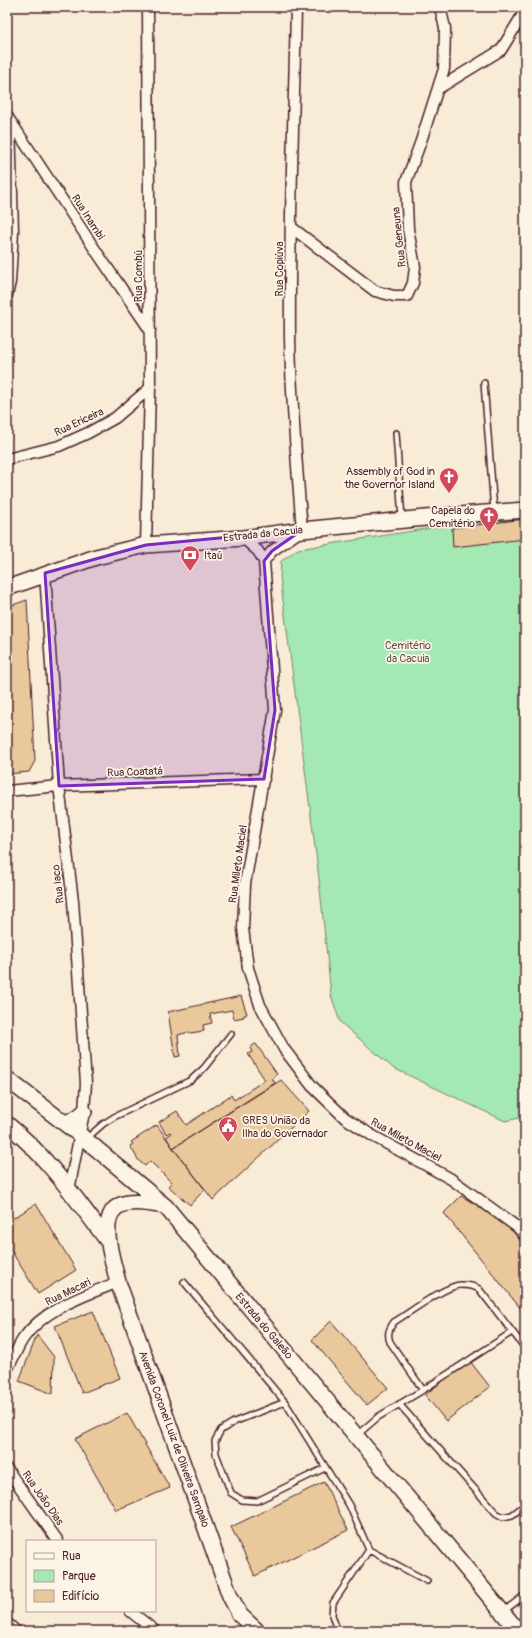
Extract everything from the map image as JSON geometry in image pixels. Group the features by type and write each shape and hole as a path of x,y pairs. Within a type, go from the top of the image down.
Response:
{"main road":[{"name":"Estrada da Cacuia","path":"7,588 45,573 96,557 146,545 243,538 302,530 402,520 525,510"},
{"name":"Estrada do Galeão","path":"7,1079 83,1137 166,1206 518,1631"},
{"path":"64,1123 80,1117 84,1112"},
{"path":"7,1124 38,1152 107,1240"},
{"path":"107,1240 109,1217 116,1208 126,1203 138,1202 166,1206"},
{"name":"Avenida Coronel Luiz de Oliveira Sampaio","path":"107,1240 118,1282 230,1596 240,1615 257,1631"},
{"path":"498,1607 505,1631"}],"street":[{"name":"Rua Combú","path":"146,545 150,388 148,7"},
{"name":"Rua Copiúva","path":"296,7 290,338 302,530"},
{"path":"439,88 444,68 445,28 440,7"},
{"path":"439,88 501,50 525,11"},
{"name":"Rua Geneuna","path":"291,226 375,291 394,296 407,296 413,283 415,267 408,229 406,182 439,88"},
{"name":"Rua Inambi","path":"8,118 150,330"},
{"path":"7,295 13,232 8,118"},
{"name":"Rua Ericeira","path":"7,459 59,446 88,433 114,418 150,388"},
{"path":"243,538 258,551 264,561 272,551 302,530"},
{"name":"Rua Mileto Maciel","path":"264,561 275,710 245,884 243,928 248,968 260,1005 284,1049 312,1086 344,1118 372,1136 451,1179 511,1222 525,1235"},
{"name":"Rua Iaco","path":"45,573 59,786 72,901 86,1083 83,1137 69,1190"},
{"name":"Rua Coatatá","path":"7,791 59,786 264,779"},
{"name":"Rua Macari","path":"7,1369 23,1339 38,1322 59,1308 118,1282"},
{"name":"Rua João Dias","path":"7,1468 57,1540"},
{"path":"131,1612 155,1631"},
{"path":"7,1623 16,1631"}],"lane":[{"path":"484,383 494,512"},
{"path":"396,433 402,520"},
{"path":"83,1137 114,1117 191,1080 204,1068 231,1034"},
{"path":"184,1282 285,1402 348,1505 369,1550 427,1581"},
{"path":"423,1390 390,1342 388,1336 389,1329 394,1322 450,1287 460,1284 479,1289 525,1348"},
{"path":"356,1436 378,1417 423,1390 512,1332"},
{"path":"285,1402 234,1422 221,1430 215,1441 216,1454 231,1493 242,1500 257,1501 325,1468"},
{"path":"399,1404 496,1513 503,1517 512,1515 525,1505"},
{"path":"340,1631 336,1627 332,1615 333,1603 369,1550"},
{"path":"498,1607 525,1595"}],"highlighted area":[{"path":"302,530 272,551 264,561 275,710 264,779 59,786 45,573 146,545"}],"green space":[{"name":"Cemitério da Cacuia","path":"525,517 525,1117 505,1121 393,1068 340,1022 331,995 318,870 280,577 281,561 298,549 438,527"}],"building":[{"name":"Capela do Cemitério","path":"525,519 525,539 453,547 452,528"},
{"path":"27,600 35,761 29,772 7,774 7,607"},
{"path":"241,996 247,1014 243,1016 244,1017 234,1019 232,1010 210,1014 212,1023 203,1025 204,1031 189,1032 178,1035 180,1056 175,1057 168,1012"},
{"path":"255,1044 277,1074 272,1078 275,1083 173,1148 166,1137 171,1134 170,1132 166,1134 159,1122 177,1111 186,1125 231,1095 234,1100 265,1080 248,1054 252,1052 250,1048"},
{"path":"281,1080 309,1111 213,1200 173,1148"},
{"path":"157,1125 205,1189 190,1205 168,1186 172,1183 150,1161 145,1166 139,1161 130,1146 133,1144 131,1142"},
{"path":"461,1196 505,1221 525,1247 525,1314 444,1213"},
{"path":"36,1204 76,1270 38,1294 7,1244 7,1222"},
{"path":"93,1311 120,1378 82,1393 55,1326"},
{"path":"331,1321 388,1388 367,1405 312,1340"},
{"path":"37,1335 54,1357 53,1394 19,1381"},
{"path":"469,1360 490,1387 446,1421 425,1395"},
{"path":"127,1413 170,1488 116,1510 75,1439"},
{"path":"324,1482 348,1530 255,1576 231,1527"}],"place":[{"name":"Assembly of God in the Governor Island","path":"449,494"},
{"name":"Capela do Cemitério","path":"489,533"},
{"name":"Itaú","path":"190,572"},
{"name":"GRES União da Ilha do Governador","path":"228,1143"}]}
